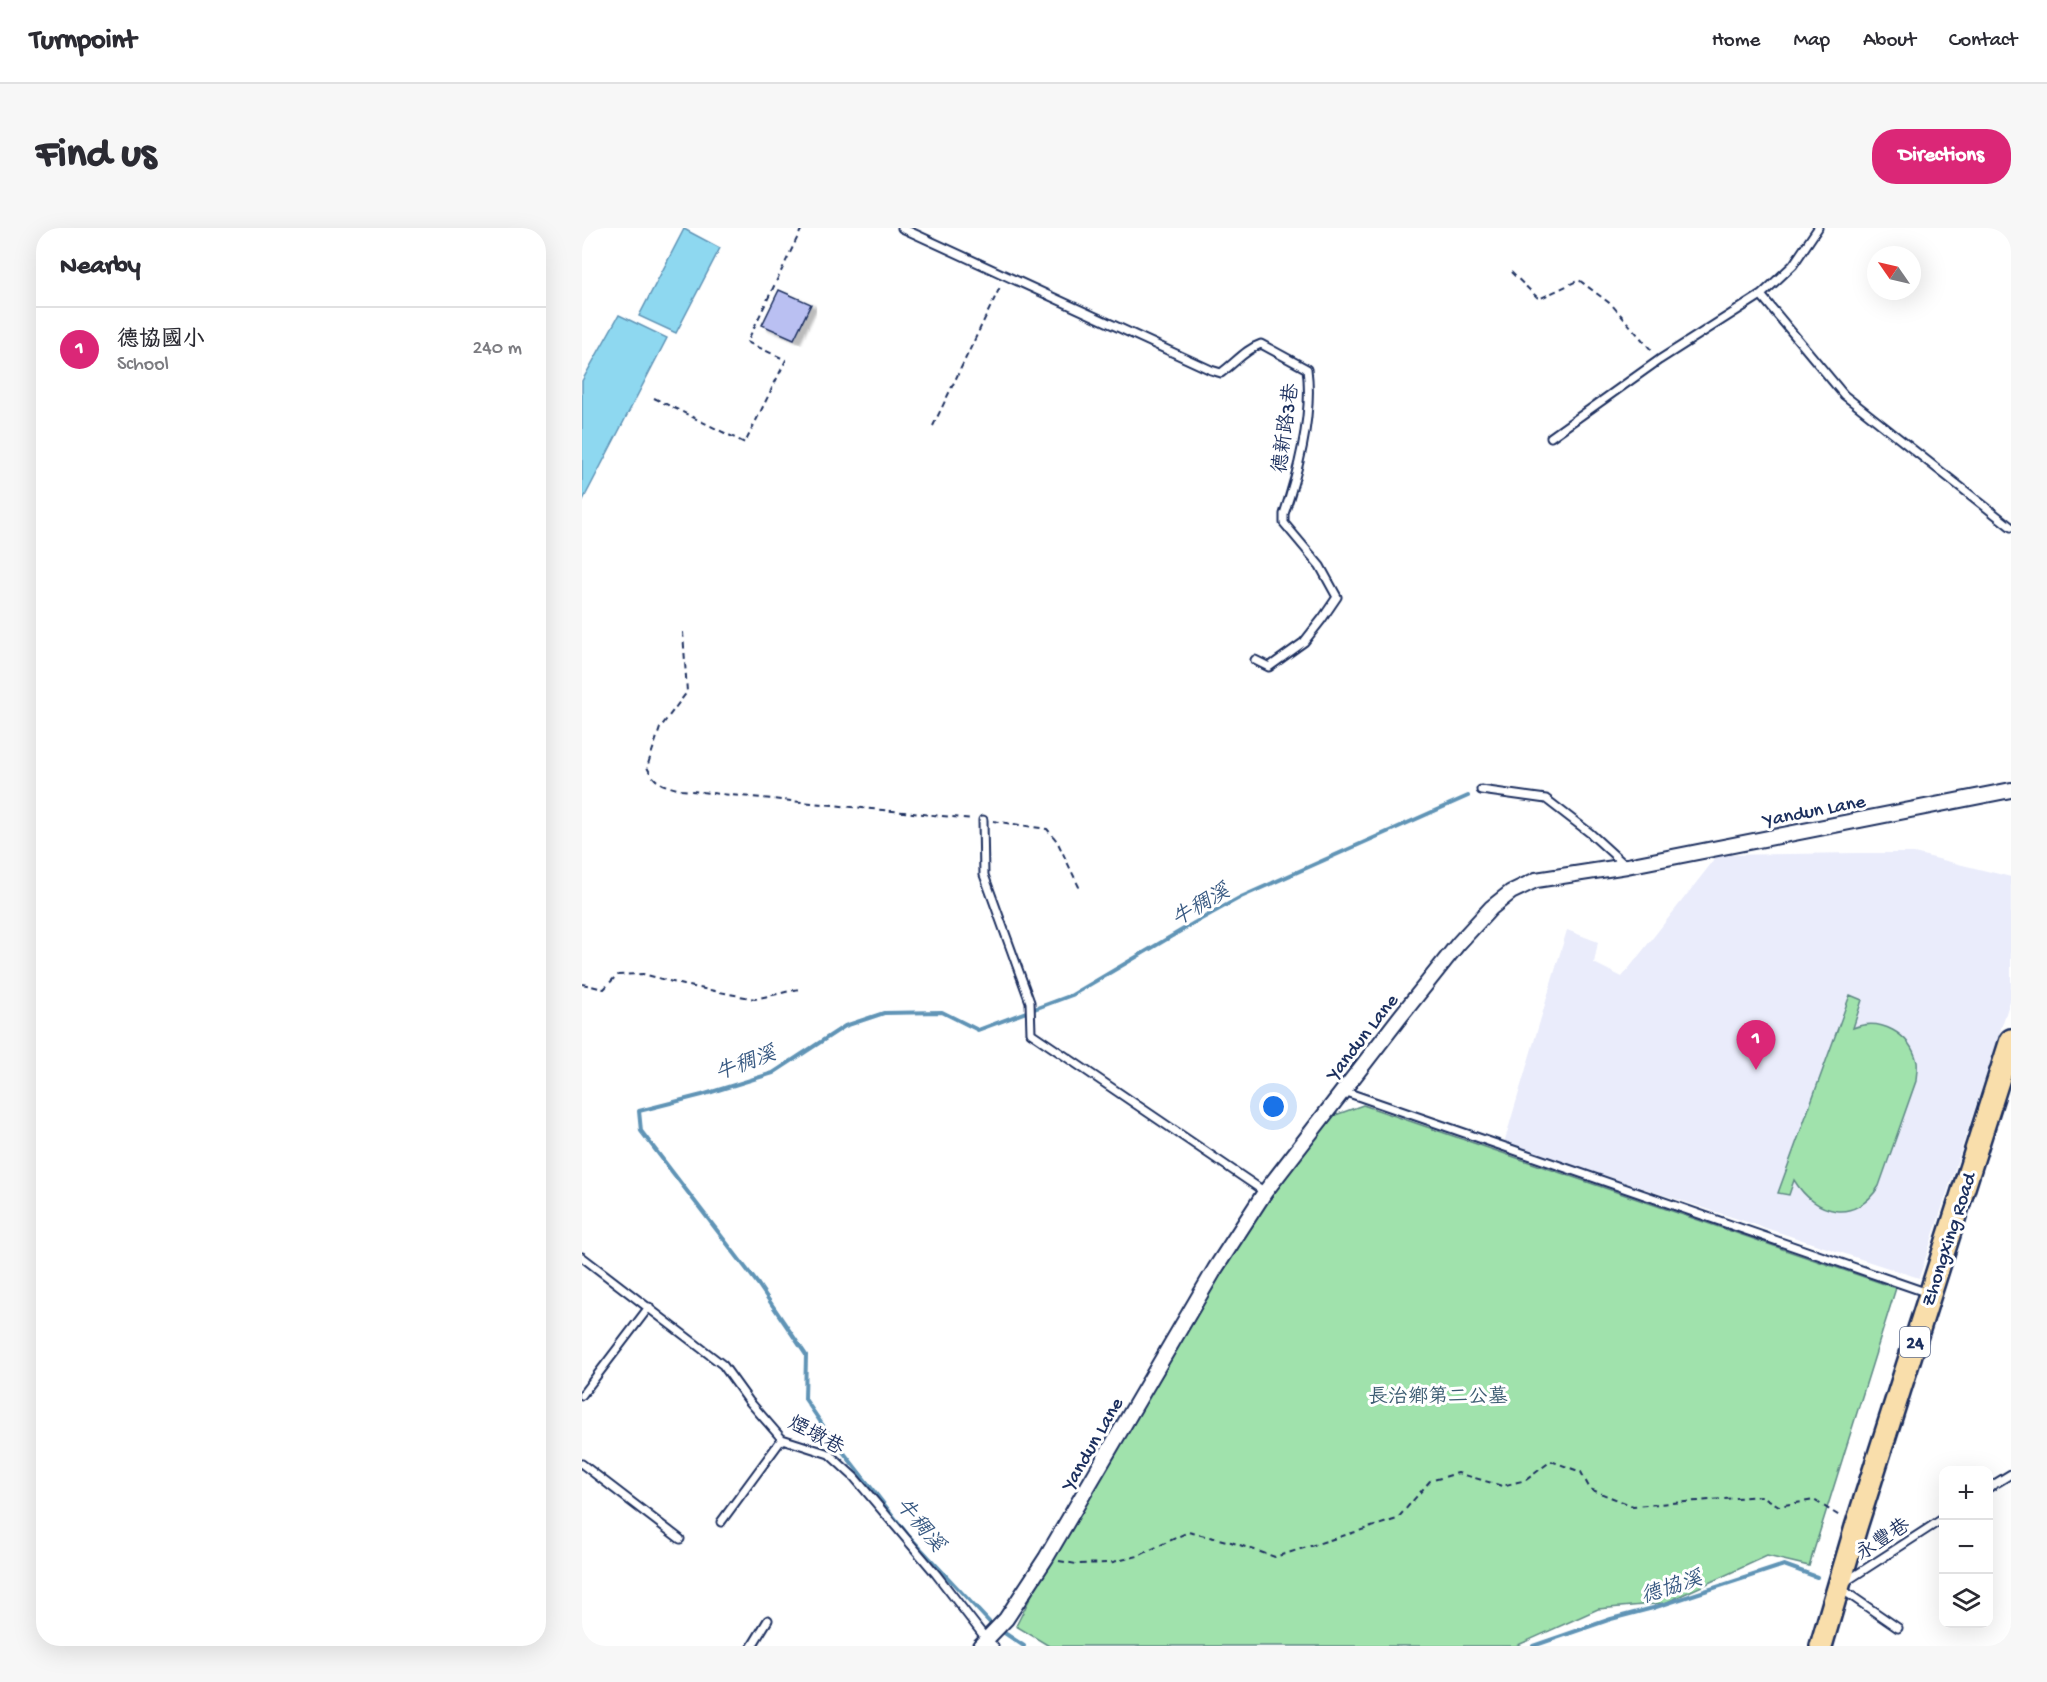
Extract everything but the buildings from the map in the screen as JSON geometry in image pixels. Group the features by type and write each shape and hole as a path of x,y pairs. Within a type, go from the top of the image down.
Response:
{"main road":[{"name":"Zhongxing Road","path":"1821,1646 1856,1527 2011,1040"}],"street":[{"name":"Yandun Lane","path":"988,1642 1046,1558 1215,1269 1265,1192 1458,944 1491,908 1510,892 1536,880 1627,866 2011,790"}],"lane":[{"name":"德新路3巷","path":"902,228 1211,370 1221,373 1250,347 1262,344 1307,369 1310,387 1302,449 1284,514 1284,523 1320,566 1337,597 1304,642 1269,667 1255,660"},
{"path":"1551,437 1659,360 1761,295 1793,265 1818,228"},
{"path":"1761,295 1844,395 2011,527"},
{"path":"1481,790 1546,799 1590,832 1627,866"},
{"path":"983,820 984,875 1030,1002 1031,1033 1265,1192"},
{"path":"1343,1091 1930,1293"},
{"name":"煙墩巷","path":"582,1257 723,1365 782,1439 829,1454 854,1477 936,1574 988,1642"},
{"path":"582,1395 649,1307"},
{"path":"722,1522 782,1439"},
{"path":"582,1464 680,1539"},
{"path":"1993,1485 2011,1474"},
{"name":"永豐巷","path":"1838,1586 1941,1520"},
{"path":"1838,1586 1898,1628"},
{"path":"752,1646 768,1620"}],"path":[{"path":"654,398 745,443 786,360 747,342 802,228"},
{"path":"1511,272 1539,299 1579,280 1612,305 1659,360"},
{"path":"933,426 1006,275"},
{"path":"683,632 687,692 660,728 647,767 652,778 661,784 681,790 983,820 1047,829 1057,841 1080,889"},
{"path":"582,984 604,989 617,975 643,974 684,985 755,999 799,990"},
{"path":"1046,1558 1076,1564 1109,1563 1138,1556 1188,1532 1231,1542 1275,1557 1397,1519 1430,1480 1458,1473 1502,1486 1526,1480 1551,1461 1581,1472 1590,1489 1633,1506 1762,1496 1779,1506 1814,1500 1856,1527"}],"shaded area":[{"path":"1914,853 2011,877 2011,998 1919,1278 1504,1143 1567,930 1598,942 1594,963 1622,977 1718,855"}],"green space":[{"path":"1850,995 1862,1000 1853,1028 1873,1025 1892,1030 1908,1043 1917,1062 1917,1069 1916,1081 1879,1186 1859,1206 1836,1211 1824,1208 1813,1201 1794,1180 1789,1195 1778,1193"},
{"name":"長治鄉第二公墓","path":"1363,1105 1896,1288 1809,1566 1767,1556 1665,1603 1598,1609 1516,1646 1049,1646 1016,1626 1056,1547 1221,1265 1330,1117"}],"water":[{"path":"684,229 720,248 676,333 639,316"},
{"path":"619,315 667,338 582,502 582,381"}],"waterway":[{"name":"牛稠溪","path":"993,1626 908,1535 826,1430 805,1399 806,1355 758,1284 641,1131 639,1111 773,1073 845,1026 884,1013 942,1012 978,1030 1072,995 1241,897 1468,796"},
{"name":"德協溪","path":"1533,1646 1784,1565 1817,1577"},
{"name":"牛稠溪","path":"1000,1630 1024,1646"}],"place":[{"name":"德協國小","path":"1756,1070"}]}
